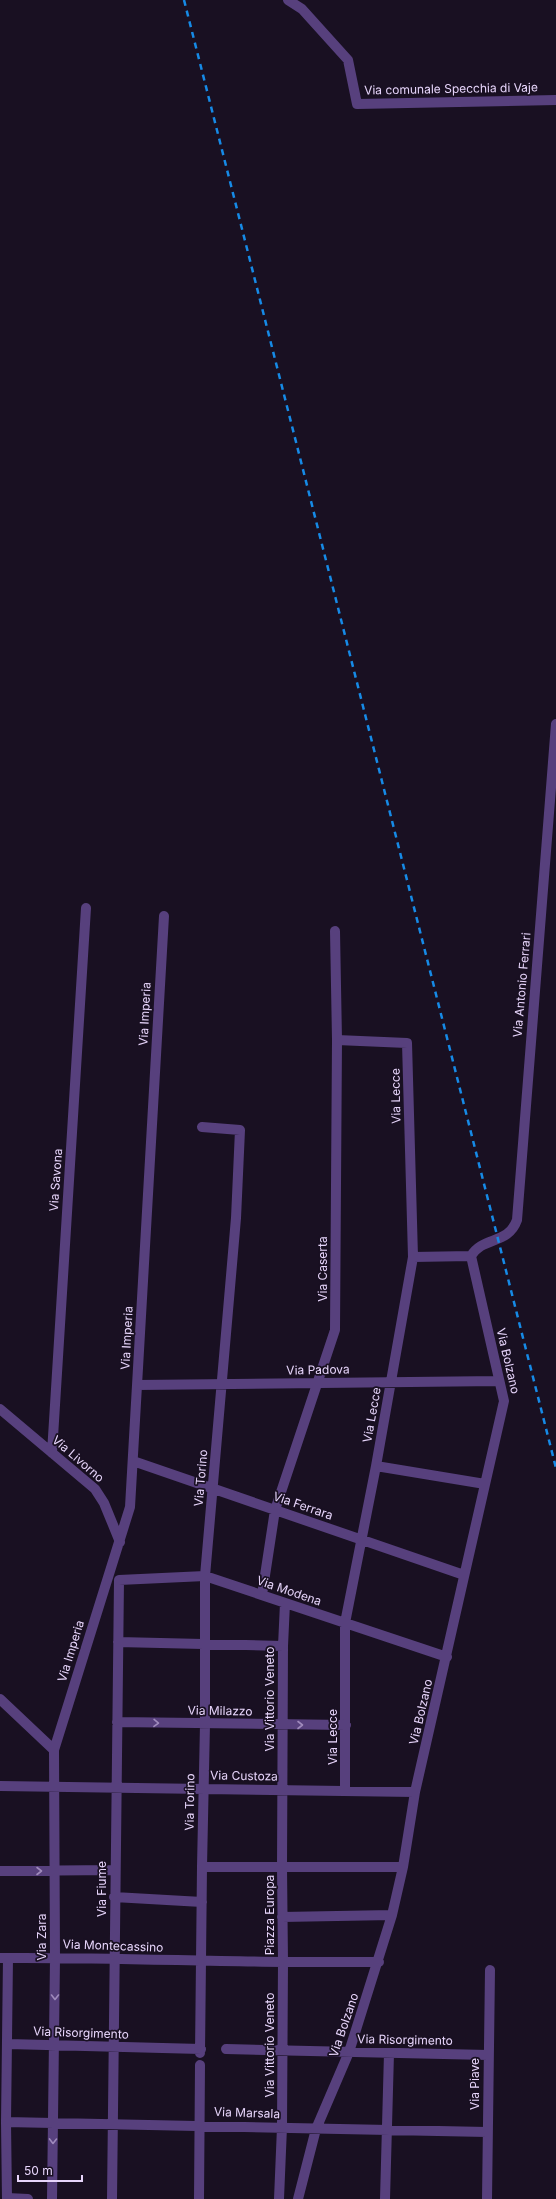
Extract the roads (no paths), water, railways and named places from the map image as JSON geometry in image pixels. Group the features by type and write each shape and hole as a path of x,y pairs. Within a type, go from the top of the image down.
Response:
{"street":[{"name":"Via comunale Specchia di Vaje","path":"288,0 302,9 348,60 357,104 556,100"},
{"name":"Via Antonio Ferrari","path":"470,1256 482,1244 498,1239 510,1232 517,1220 556,724"},
{"name":"Via Savona","path":"52,1453 86,908"},
{"name":"Via Imperia","path":"54,1750 130,1507 164,916"},
{"name":"Via Caserta","path":"262,1595 275,1510 335,1330 337,1040 335,931"},
{"name":"Via Lecce","path":"337,1040 408,1043 413,1257 392,1382 345,1623 345,1790"},
{"name":"Via Torino","path":"202,1127 240,1130 236,1218 223,1384 205,1576 205,1724 202,1789 202,1866"},
{"path":"413,1257 470,1256"},
{"name":"Via Bolzano","path":"298,2199 316,2129 350,2052 392,1915 403,1867 415,1792 447,1658 464,1575 504,1401 470,1256"},
{"name":"Via Padova","path":"138,1385 499,1381"},
{"name":"Via Livorno","path":"0,1409 94,1489 104,1503 120,1542"},
{"name":"Via Ferrara","path":"133,1461 464,1575"},
{"path":"376,1466 485,1484"},
{"name":"Via Modena","path":"119,1580 205,1576 447,1658"},
{"name":"Via Fiume","path":"112,2199 115,1960 114,1870 119,1580"},
{"name":"Via Vittorio Veneto","path":"282,1867 282,1646 285,1603"},
{"path":"118,1642 282,1646"},
{"path":"0,1699 54,1750"},
{"name":"Via Milazzo","path":"117,1722 346,1725"},
{"name":"Via Zara","path":"52,2199 55,1958 54,1750"},
{"name":"Via Custoza","path":"0,1786 116,1786 202,1789 415,1792"},
{"path":"202,1866 202,1962"},
{"name":"Piazza Europa","path":"202,1866 282,1867 283,1962 202,1962"},
{"path":"282,1867 403,1867"},
{"path":"0,1871 114,1870"},
{"path":"114,1896 202,1902"},
{"path":"282,1917 392,1915"},
{"path":"4,1958 8,2044 6,2122 7,2198 28,2199"},
{"name":"Via Montecassino","path":"4,1958 202,1962"},
{"name":"Via Risorgimento","path":"8,2044 200,2051 202,1962"},
{"path":"283,1962 378,1962"},
{"name":"Via Vittorio Veneto","path":"279,2199 282,2127 283,1962"},
{"name":"Via Piave","path":"487,2199 490,1970"},
{"name":"Via Risorgimento","path":"226,2049 488,2055"},
{"path":"385,2199 388,2053"},
{"path":"199,2199 200,2065"},
{"name":"Via Marsala","path":"6,2122 487,2132"}],"railway":[{"path":"184,0 556,1468"}]}
